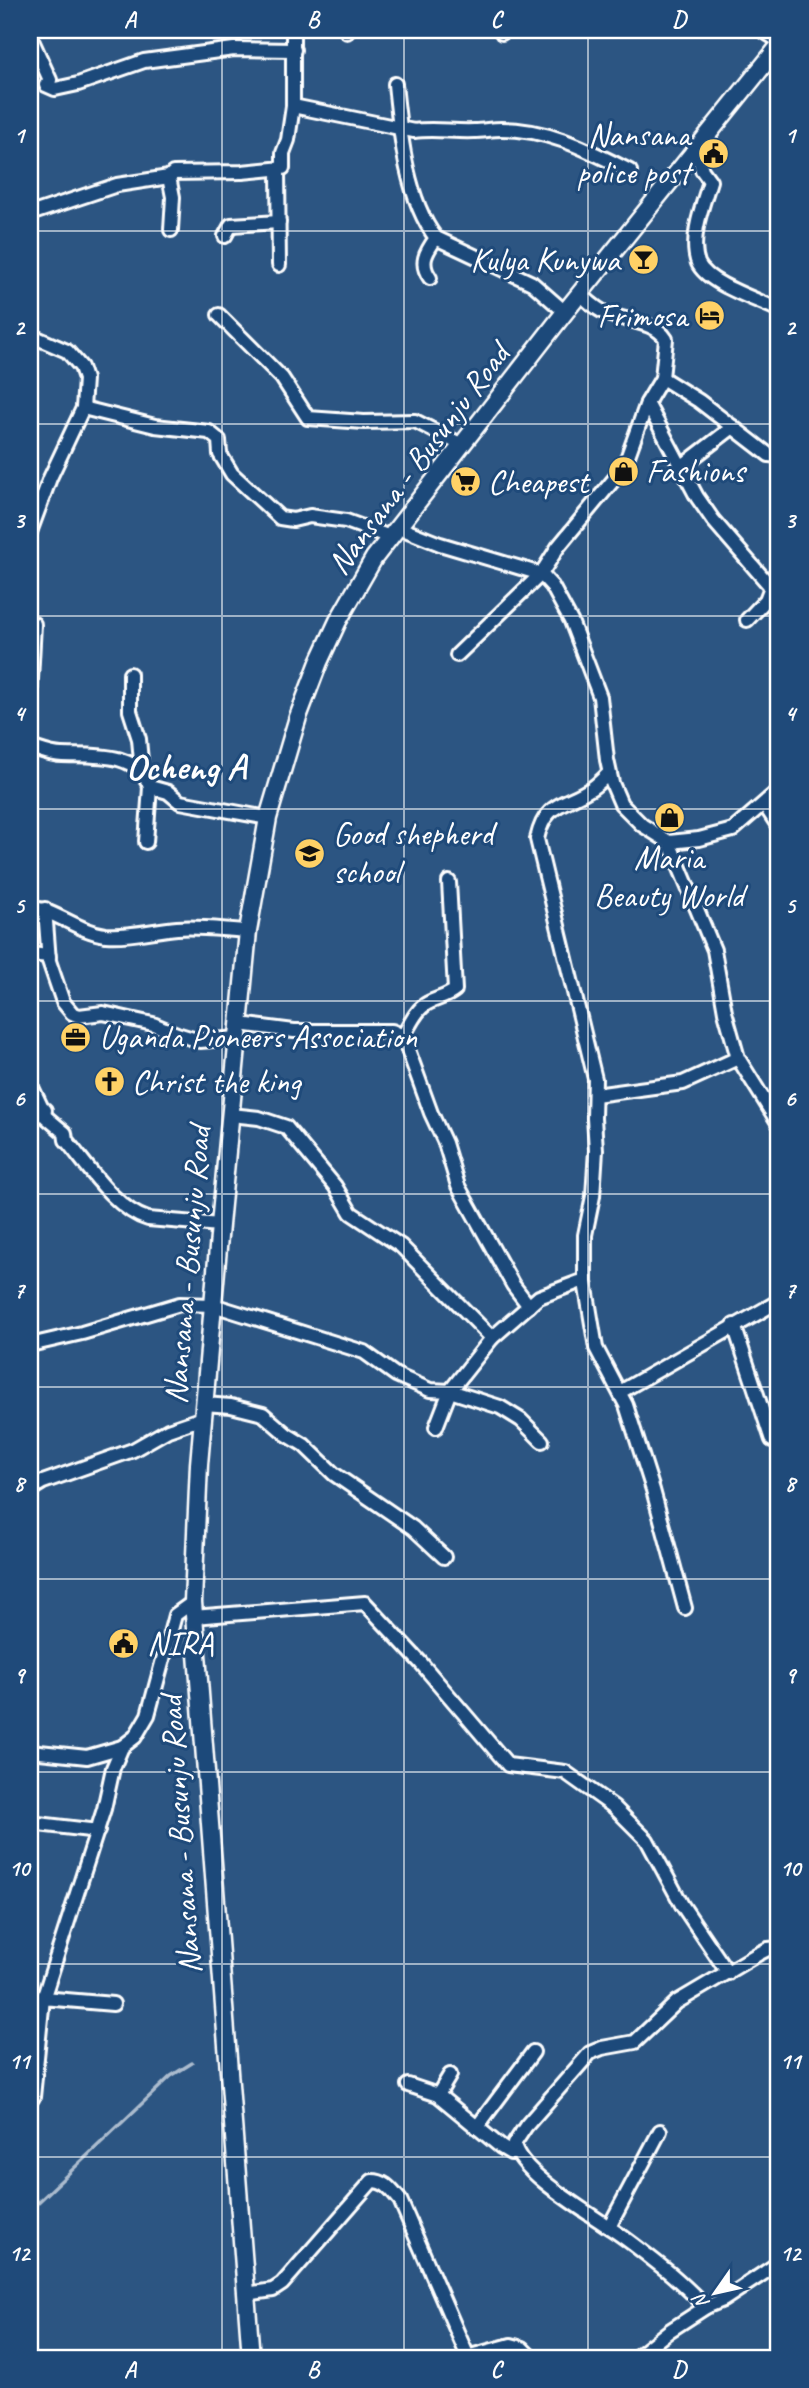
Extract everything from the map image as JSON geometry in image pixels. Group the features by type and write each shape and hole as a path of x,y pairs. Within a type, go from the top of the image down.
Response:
{"main road":[{"name":"Nansana - Busunju Road","path":"251,2358 193,1609 195,1527 203,1411 220,1225 248,931 268,818 298,717 319,662 338,621 374,558 565,312 779,46"}],"street":[{"path":"30,214 117,185 169,177 173,173 283,168 283,153 288,140 293,106 293,30"},
{"path":"762,30 779,46"},
{"path":"30,36 50,80 46,85 55,89 78,84 144,61 234,50 294,50"},
{"path":"395,84 400,129 414,191 428,228 436,238 532,284 565,312"},
{"path":"293,106 414,131 500,128 549,134 630,171"},
{"path":"696,148 702,170 710,181 696,235 698,263 710,276 726,286 779,310"},
{"path":"278,170 279,265"},
{"path":"169,177 173,197 171,230"},
{"path":"225,236 231,225 279,222"},
{"path":"430,278 424,261 436,238"},
{"path":"457,655 541,574 558,547 625,464 647,403 662,377 666,339 663,334 647,326 606,314 580,295"},
{"path":"219,315 282,378 308,418 363,422 415,421 462,445"},
{"path":"30,335 67,351 75,359 85,379 83,408 50,478 30,532"},
{"path":"662,377 699,401 769,455 779,456"},
{"path":"647,403 713,520 771,587 766,600 747,620"},
{"path":"83,408 155,426 209,432 219,440 220,454 232,474 281,519 293,520 310,516 346,521 440,544 541,574 552,586 571,621 600,697 609,773 621,804 642,825 669,842 714,950 725,1012 738,1058 779,1124"},
{"path":"681,467 733,427"},
{"path":"30,698 34,624"},
{"path":"130,674 130,711 139,739 142,772 150,787 146,842"},
{"path":"30,747 58,755 127,761 142,772"},
{"path":"609,773 592,788 551,808 540,825 537,839 595,1079 596,1150 593,1196 585,1235 585,1282 596,1349 620,1392 653,1490 685,1608"},
{"path":"150,787 168,792 180,802 268,818"},
{"path":"669,842 699,839 733,830 779,790"},
{"path":"764,804 779,827"},
{"path":"403,1036 427,1003 451,994 454,990 449,882"},
{"path":"30,906 45,909 104,934 138,934 178,928 248,931"},
{"path":"45,909 49,956 63,1002 72,1013 79,1016 103,1013 153,1024 200,1041 239,1031 392,1031 403,1036 423,1093 445,1143 458,1186 513,1285 529,1306"},
{"path":"30,954 49,956"},
{"path":"595,1095 683,1083 738,1058"},
{"path":"30,1083 46,1117 65,1133 66,1140 105,1189 137,1216 148,1220 220,1225"},
{"path":"30,1120 45,1110"},
{"path":"231,1115 259,1118 286,1127 335,1186 351,1213 401,1246 492,1338"},
{"path":"436,1427 450,1391 492,1338 545,1293 585,1282"},
{"path":"620,1392 779,1301"},
{"path":"30,1345 82,1333 180,1304 213,1305 364,1352 407,1380 430,1390 450,1391 500,1407 521,1420 542,1441"},
{"path":"734,1325 772,1440"},
{"path":"30,1490 43,1482 133,1450 203,1411 230,1406 263,1414 286,1434 304,1444 334,1474 413,1528 444,1556"},
{"path":"30,1751 87,1757 122,1747 135,1737 148,1716 175,1615 193,1609 365,1603 421,1663 508,1765 565,1772 614,1807 647,1840 682,1905 728,1973"},
{"path":"30,2101 33,2097 36,1999 98,1831 113,1768 122,1747"},
{"path":"30,1823 98,1831"},
{"path":"706,2307 669,2272 530,2169 517,2153 514,2144 590,2053 601,2048 635,2042 677,2002 768,1949 779,1948"},
{"path":"36,1999 113,2004"},
{"path":"477,2127 533,2052"},
{"path":"438,2095 450,2075"},
{"path":"408,2085 438,2095 501,2147 517,2153"},
{"path":"609,2227 660,2131"},
{"path":"246,2294 272,2290 282,2284 372,2181 380,2181 400,2200 466,2357 512,2345 522,2348 532,2358"},
{"path":"643,2356 669,2331 779,2263"}],"waterway":[{"path":"30,2210 171,2076 192,2063"}],"place":[{"name":"Nansana police post","path":"713,154"},
{"name":"Kulya Kunywa","path":"643,260"},
{"name":"Frimosa","path":"710,316"},
{"name":"Fashions","path":"623,471"},
{"name":"Cheapest","path":"465,482"},
{"name":"Maria Beauty World","path":"669,818"},
{"name":"Good shepherd school","path":"310,853"},
{"name":"Uganda Pioneers Association","path":"76,1037"},
{"name":"Christ the king","path":"109,1082"},
{"name":"NIRA","path":"124,1643"}],"district":[{"name":"Ocheng A","path":"186,766"}]}
